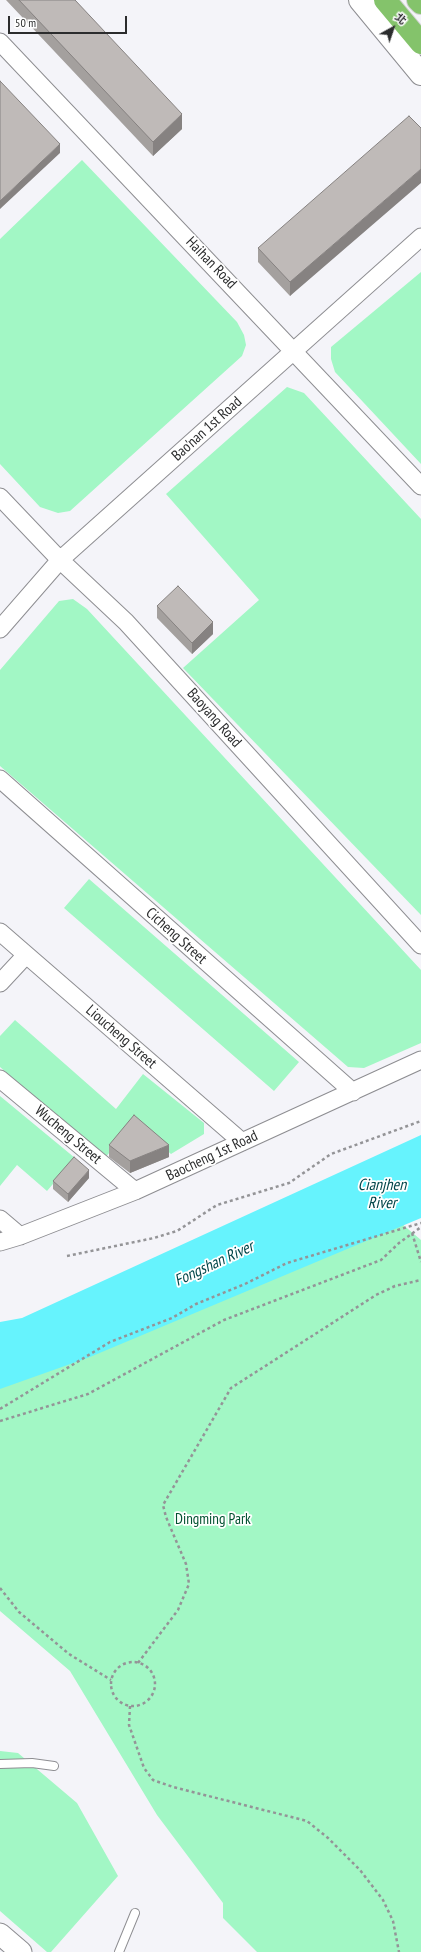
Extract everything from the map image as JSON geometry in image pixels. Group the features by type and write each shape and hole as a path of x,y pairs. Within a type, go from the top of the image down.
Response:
{"highway":[{"path":"385,0 421,43"},
{"path":"418,0 421,3"}],"main road":[{"path":"360,0 421,74"}],"street":[{"name":"Haihan Road","path":"0,42 295,351 421,486"},
{"name":"Bao'nan 1st Road","path":"0,629 60,560 421,237"},
{"name":"Baoyang Road","path":"0,497 60,560 126,622 421,946"},
{"name":"Cicheng Street","path":"0,779 353,1092"},
{"name":"Lioucheng Street","path":"0,932 242,1142"},
{"path":"0,983 26,955"},
{"name":"Baocheng 1st Road","path":"0,1242 20,1236 135,1191 421,1060"},
{"name":"Wucheng Street","path":"0,1079 135,1191"},
{"path":"0,1219 20,1236"},
{"path":"0,1934 21,1952"}],"lane":[{"path":"0,1764 32,1763 54,1766"},
{"path":"119,1952 135,1913"}],"path":[{"path":"67,1256 154,1238 177,1231 217,1205 289,1183 331,1154 421,1121"},
{"path":"0,1409 110,1342 172,1318 196,1304 245,1284 287,1263 350,1242 421,1223"},
{"path":"0,1421 88,1394 224,1320 381,1260 399,1243 421,1226"},
{"path":"412,1233 421,1262"},
{"path":"138,1663 178,1610 189,1584 186,1564 166,1517 163,1505 231,1388 376,1295 395,1286 421,1280"},
{"path":"0,1588 19,1612 69,1654 111,1680"},
{"path":"131,1662 138,1663 150,1671 154,1678 155,1685 150,1699 137,1706 130,1706 123,1704 113,1694 111,1680 118,1667 131,1662"},
{"path":"130,1706 129,1725 144,1768 153,1780 173,1787 307,1821 328,1838 360,1870 383,1900 393,1922 399,1952"}],"green space":[{"path":"82,160 237,322 244,335 246,345 242,356 70,511 58,513 40,507 0,464 0,239"},
{"path":"421,272 421,464 335,372 331,359 331,347"},
{"path":"287,387 304,393 421,519 421,915 183,668 259,600 166,494"},
{"path":"73,599 87,609 421,970 421,1043 364,1068 348,1067 0,766 0,670 59,601"},
{"path":"89,879 299,1062 274,1091 64,908"},
{"path":"15,1020 116,1109 143,1074 204,1123 204,1134 171,1154 134,1122 105,1158 0,1067 0,1036"},
{"path":"0,1096 75,1158 47,1191 17,1165 0,1186"},
{"name":"Dingming Park","path":"389,1213 421,1240 421,1952 257,1952 223,1918 223,1903 157,1815 70,1671 0,1611 0,1371"},
{"path":"0,1751 18,1753 77,1803 118,1876 51,1952 47,1952 0,1911"}],"water":[{"name":"Cianjhen River","path":"421,1135 421,1218 90,1357 0,1389 0,1322 22,1318"}],"building":[{"path":"19,0 75,0 182,114 153,142"},
{"path":"0,81 60,144 0,201"},
{"path":"409,116 421,128 421,169 290,282 258,248"},
{"path":"178,586 213,622 192,643 157,606"},
{"path":"134,1115 169,1145 130,1161 109,1145"},
{"path":"74,1157 89,1170 68,1194 53,1181"}],"water label":[{"name":"Fongshan River","path":"214,1264"}]}
